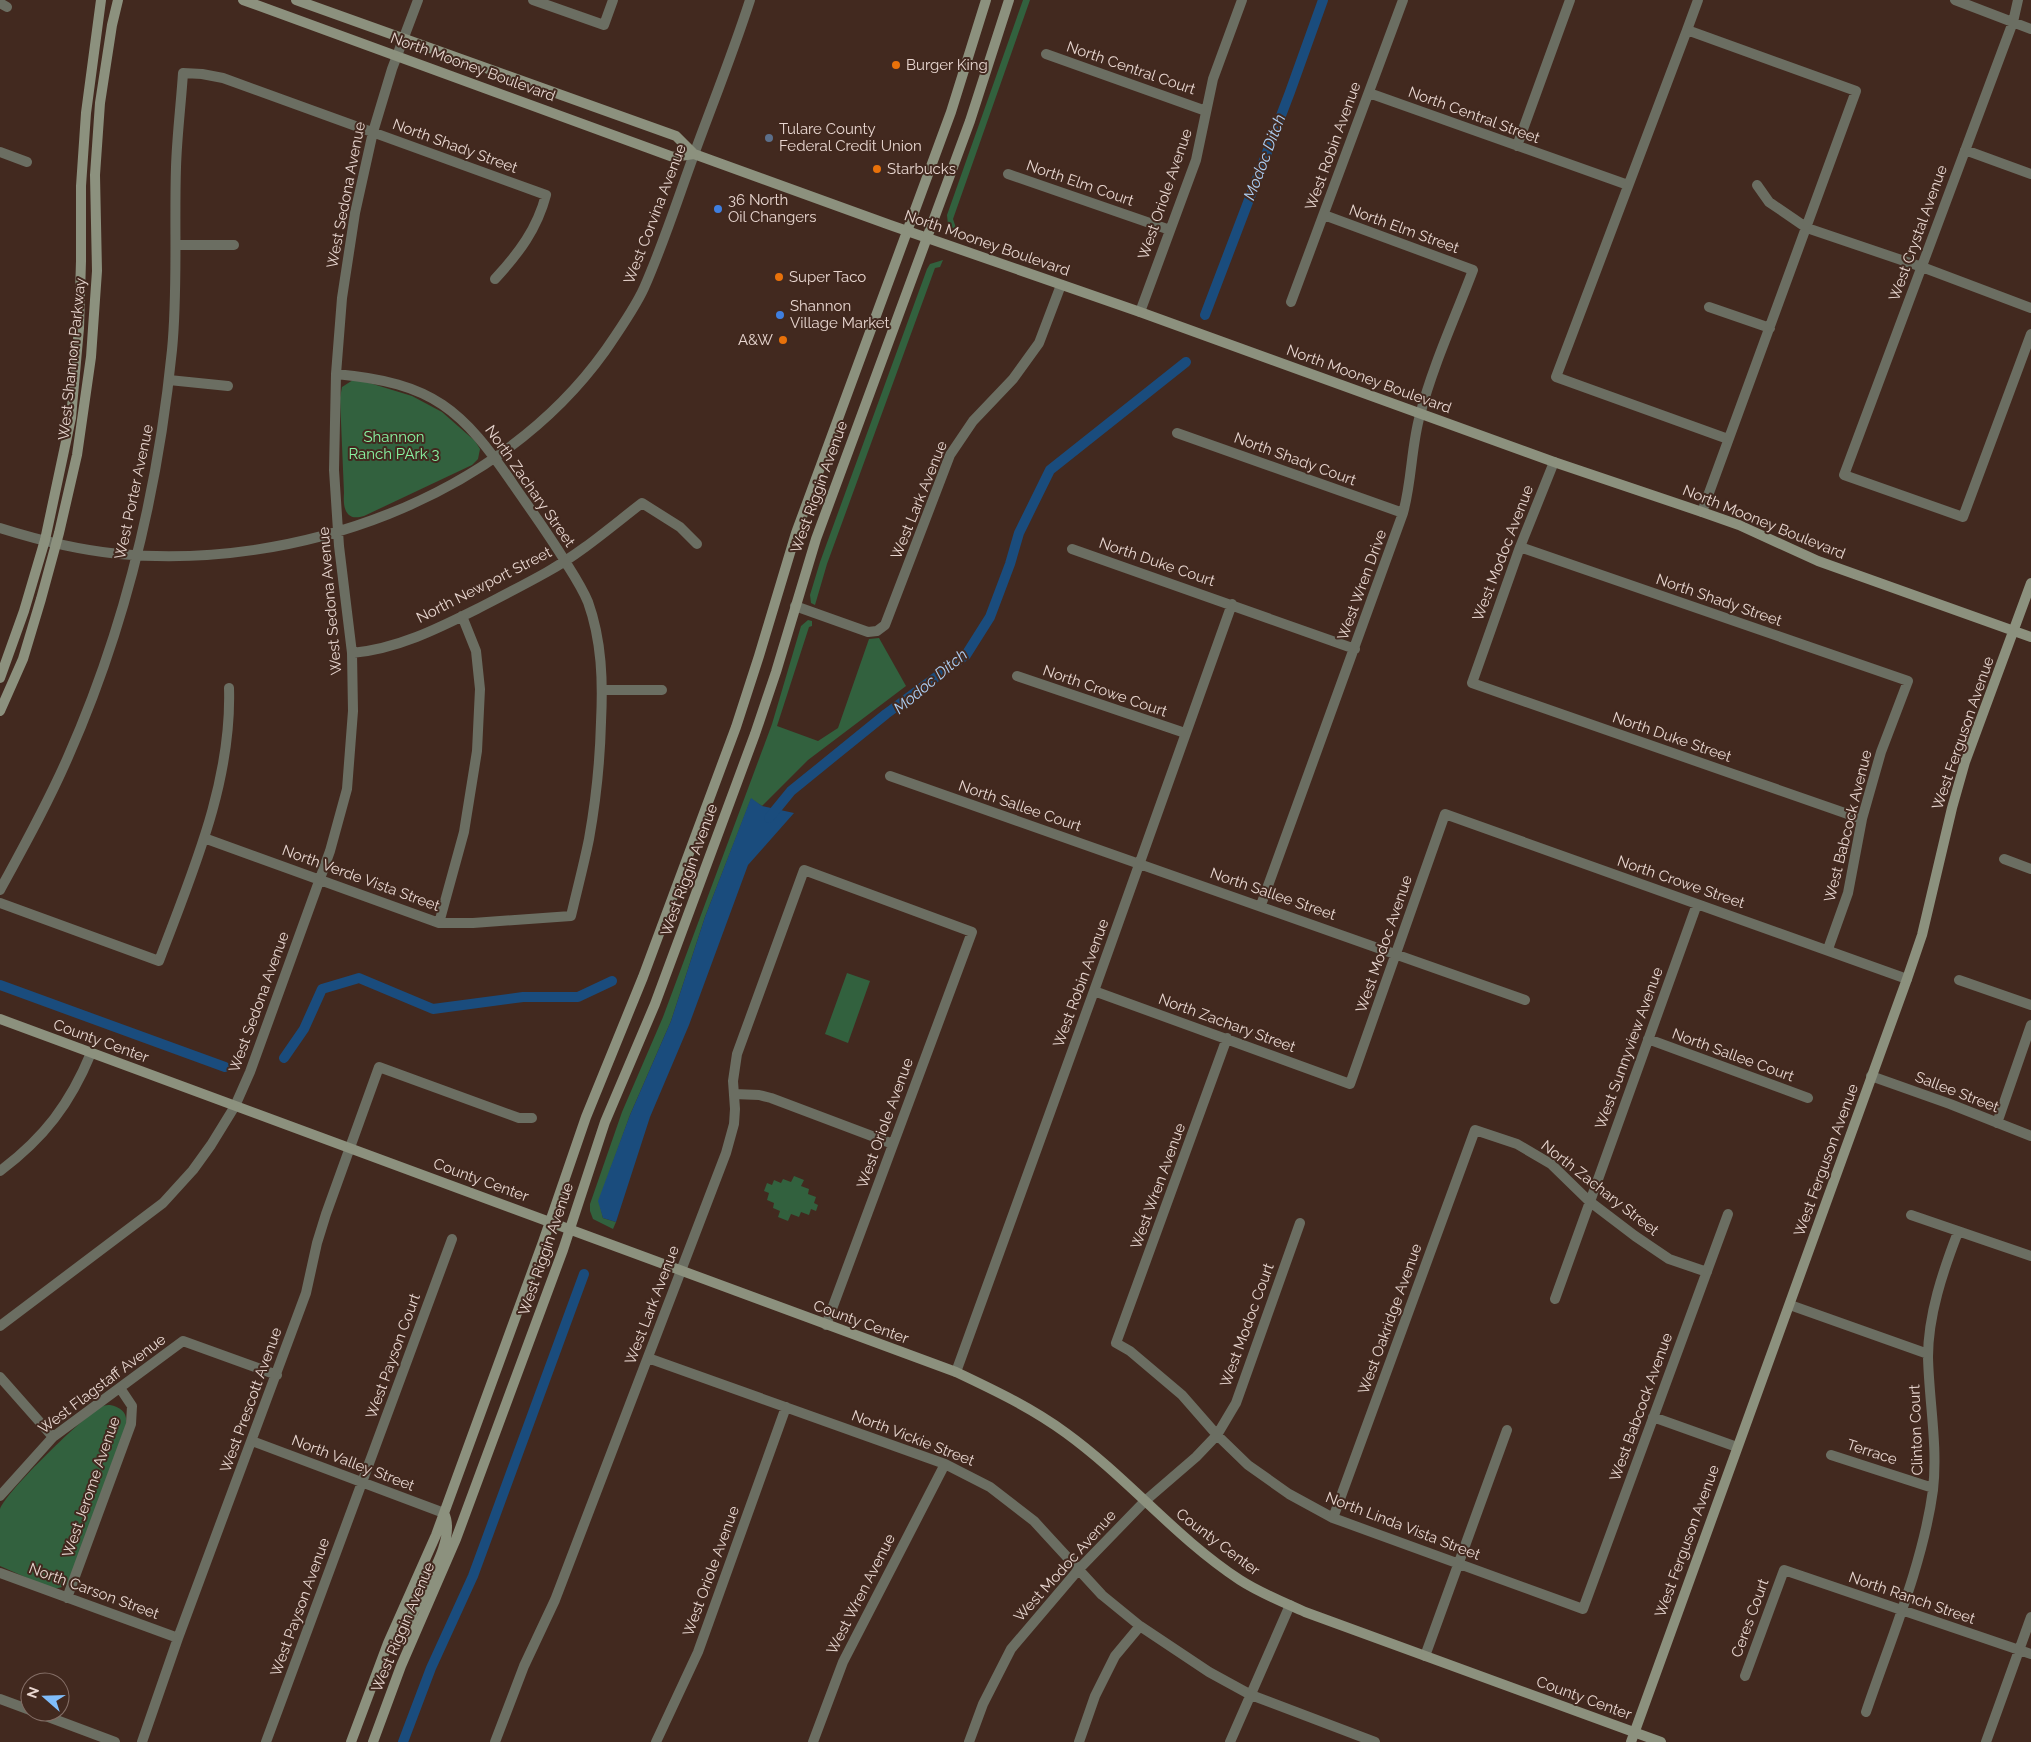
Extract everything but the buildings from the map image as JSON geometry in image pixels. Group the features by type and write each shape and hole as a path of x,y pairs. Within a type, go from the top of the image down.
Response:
{"street":[{"name":"West Shannon Parkway","path":"0,678 24,611 45,540 71,418 79,328 82,176 87,104 101,0"},
{"name":"West Shannon Parkway","path":"0,711 23,659 57,543 77,455 91,357 97,271 95,175 100,103 112,25 118,0"},
{"name":"North Mooney Boulevard","path":"243,0 673,157 694,154"},
{"name":"North Mooney Boulevard","path":"296,0 676,136 694,154 926,238 1140,312 1554,462 1739,525 1818,561 2031,637"},
{"name":"West Sedona Avenue","path":"0,1326 163,1203 198,1163 235,1106 270,1019 330,851 347,789 353,712 352,652 338,532 334,470 336,374 343,288 355,213 373,132 402,39 418,0"},
{"path":"533,0 604,25 613,0"},
{"name":"West Corvina Avenue","path":"338,532 385,516 445,488 495,458 513,445 566,398 604,351 643,290 750,0"},
{"name":"West Riggin Avenue","path":"351,1742 384,1653 424,1565 444,1513 594,1096 643,978 739,717 798,526 951,112 986,0"},
{"name":"West Riggin Avenue","path":"373,1742 409,1647 454,1544 570,1229 605,1122 655,1004 757,728 816,539 970,121 1010,0"},
{"name":"West Oriole Avenue","path":"1140,312 1196,160 1213,79 1242,0"},
{"name":"West Robin Avenue","path":"1291,302 1403,0"},
{"path":"1516,146 1570,0"},
{"path":"1698,0 1556,378 1728,439"},
{"path":"1956,0 2031,29"},
{"name":"West Crystal Avenue","path":"2018,0 2013,22 1844,475 1963,517 2031,334"},
{"path":"1687,30 1856,91 1702,512"},
{"name":"North Central Court","path":"1046,54 1206,111"},
{"name":"North Shady Street","path":"183,73 223,78 546,195 540,216 517,255 495,279"},
{"name":"West Porter Avenue","path":"0,890 51,794 81,726 107,656 138,554 154,478 169,380 174,312 176,167 183,73"},
{"name":"North Central Street","path":"1369,93 1628,185"},
{"path":"1965,150 2031,174"},
{"path":"0,152 27,162"},
{"name":"North Elm Court","path":"1008,174 1170,230"},
{"path":"1757,185 1769,202 1807,228 1922,267 2031,308"},
{"name":"North Elm Street","path":"1324,215 1473,270"},
{"path":"176,245 234,245"},
{"name":"West Wren Drive","path":"1261,905 1403,513 1410,484 1412,449 1420,413 1473,270"},
{"name":"West Lark Avenue","path":"795,606 868,632 877,631 885,625 950,456 973,421 1013,380 1039,343 1061,285"},
{"path":"1709,307 1770,328"},
{"name":"North Zachary Street","path":"336,374 371,377 394,382 434,399 469,425 495,458 564,560"},
{"path":"169,380 228,386"},
{"name":"North Shady Court","path":"1177,433 1403,513"},
{"name":"West Modoc Avenue","path":"1472,683 1520,547 1554,462"},
{"name":"North Newport Street","path":"352,652 373,651 397,644 462,616 549,571 603,533 642,502 680,527 696,544"},
{"path":"0,528 57,543 118,554 185,555 254,550 338,532"},
{"name":"North Shady Street","path":"1520,547 1908,681"},
{"name":"North Duke Court","path":"1072,549 1232,604"},
{"path":"564,560 588,601 601,662 603,690 662,690"},
{"name":"West Ferguson Avenue","path":"1632,1737 1790,1305 1871,1076 1908,979 1924,926 1965,762 2031,583"},
{"path":"1232,604 1355,649"},
{"name":"West Robin Avenue","path":"956,1372 1232,604"},
{"path":"439,923 464,832 477,751 480,689 476,651 462,616"},
{"name":"North Crowe Court","path":"1017,676 1185,733"},
{"name":"West Babcock Avenue","path":"1828,949 1848,893 1862,819 1881,752 1908,681"},
{"name":"North Duke Street","path":"1472,683 1862,819"},
{"path":"0,903 160,961 204,838 216,798 222,770 229,712 228,688"},
{"name":"North Verde Vista Street","path":"204,838 439,923 473,923 571,916 589,840 595,802 600,760 603,690"},
{"name":"North Sallee Court","path":"890,776 1140,864"},
{"name":"West Modoc Avenue","path":"1350,1084 1445,814"},
{"name":"North Crowe Street","path":"1445,814 1908,979"},
{"path":"2004,860 2031,869"},
{"name":"North Sallee Street","path":"1140,864 1397,953"},
{"name":"West Lark Avenue","path":"495,1742 524,1666 555,1600 731,1138 734,1124 733,1081 737,1054 804,870 972,932"},
{"name":"West Sunnyview Avenue","path":"1555,1300 1697,904"},
{"name":"West Oriole Avenue","path":"826,1325 972,932"},
{"path":"1397,953 1525,1000"},
{"path":"1959,980 2031,1005"},
{"name":"North Zachary Street","path":"1094,991 1350,1084"},
{"name":"County Center","path":"0,1019 956,1372 1012,1398 1066,1432 1124,1480 1170,1526 1241,1580 1305,1612 1425,1656 1632,1737 1661,1742"},
{"path":"1997,1124 2031,1026"},
{"name":"West Wren Avenue","path":"1116,1343 1227,1038"},
{"name":"North Sallee Court","path":"1648,1040 1808,1098"},
{"path":"0,1171 27,1149 55,1120 76,1088 91,1053"},
{"name":"West Prescott Avenue","path":"142,1742 178,1638 306,1293 323,1222 380,1067 519,1118 532,1118"},
{"name":"Sallee Street","path":"1871,1076 1950,1104 2031,1136"},
{"path":"734,1094 759,1095 771,1098 893,1144"},
{"name":"North Zachary Street","path":"1475,1130 1516,1144 1551,1164 1589,1201 1635,1236 1669,1259 1707,1272"},
{"name":"West Oakridge Avenue","path":"1334,1518 1475,1130"},
{"name":"West Babcock Avenue","path":"1583,1609 1728,1214"},
{"path":"1911,1216 2031,1256"},
{"name":"West Modoc Court","path":"1217,1435 1236,1403 1300,1223"},
{"name":"Clinton Court","path":"1866,1712 1918,1560 1927,1522 1933,1488 1934,1452 1928,1354 1937,1296 1946,1262 1958,1232"},
{"name":"West Payson Court","path":"363,1483 452,1239"},
{"path":"1790,1305 1928,1354"},
{"name":"West Flagstaff Avenue","path":"0,1496 53,1437 183,1340 277,1375"},
{"name":"North Linda Vista Street","path":"1116,1343 1130,1351 1182,1395 1217,1435 1248,1465 1289,1494 1334,1518 1583,1609"},
{"name":"North Vickie Street","path":"648,1358 945,1464 990,1487 1034,1522 1102,1594 1140,1626 1209,1672 1251,1695 1375,1742"},
{"path":"0,1377 53,1437"},
{"name":"West Jerome Avenue","path":"68,1598 131,1424 132,1406 120,1388"},
{"name":"West Oriole Avenue","path":"656,1742 698,1652 786,1407"},
{"path":"1653,1417 1737,1447"},
{"path":"1425,1656 1507,1430"},
{"name":"West Modoc Avenue","path":"969,1742 983,1704 1010,1649 1079,1569 1145,1501 1196,1457 1217,1435"},
{"name":"North Valley Street","path":"252,1441 444,1513"},
{"name":"Terrace","path":"1831,1454 1933,1488"},
{"name":"West Wren Avenue","path":"813,1742 843,1662 945,1464"},
{"name":"West Payson Avenue","path":"266,1742 363,1483"},
{"path":"409,1647 410,1620 446,1537 447,1524 444,1513"},
{"name":"North Ranch Street","path":"1784,1570 2031,1654"},
{"name":"Ceres Court","path":"1745,1676 1784,1570"},
{"name":"North Carson Street","path":"0,1573 178,1638"},
{"path":"1230,1742 1290,1605"},
{"path":"1986,1742 2031,1617"},
{"path":"1079,1742 1095,1696 1115,1656 1140,1626"},
{"path":"0,1699 20,1706"},
{"path":"61,1722 115,1742"}],"green space":[{"path":"1023,0 1030,0 953,219 957,231 948,225 947,215"},
{"path":"943,260 940,267 935,268 827,564 815,605 811,603 810,595 820,562 927,269 930,264"},
{"name":"Shannon Ranch PArk 3","path":"353,380 363,381 412,396 442,412 475,441 480,449 478,459 472,465 364,516 353,517 349,515 346,512 344,503 340,398 342,387"},
{"path":"808,620 812,621 812,626 809,627 777,726 818,741 838,728 869,639 879,638 906,686 808,760 762,806 751,799 705,917 671,1021 630,1115 599,1201 603,1218 616,1222 613,1229 593,1219 590,1204 622,1112 663,1017 772,724 801,626"},
{"path":"847,973 870,981 848,1043 825,1034"},
{"path":"794,1176 804,1180 801,1186 809,1189 808,1194 816,1197 814,1203 818,1205 816,1211 811,1209 809,1215 801,1212 799,1217 791,1214 788,1221 778,1217 780,1211 773,1208 774,1203 767,1200 769,1193 764,1191 767,1183 772,1185 774,1180 781,1183 783,1179 791,1182"},
{"path":"110,1405 123,1411 126,1417 126,1425 68,1583 59,1588 50,1588 0,1566 0,1509 5,1500 30,1471 80,1423 103,1406"}],"water":[{"path":"751,798 762,806 794,813 748,865 689,1025 650,1117 616,1222 603,1218 598,1201 630,1115 671,1021 705,917"}],"waterway":[{"name":"Modoc Ditch","path":"1205,315 1323,0"},
{"name":"Modoc Ditch","path":"769,818 791,791 886,714 966,655 990,617 1010,564 1019,533 1050,470 1186,362"},
{"path":"284,1058 304,1029 322,989 359,978 433,1009 523,997 578,997 612,981"},
{"path":"0,985 225,1067"},
{"path":"403,1742 431,1668 473,1576 584,1274"}],"place":[{"name":"Burger King","path":"896,65"},
{"name":"Tulare County Federal Credit Union","path":"769,138"},
{"name":"Starbucks","path":"877,169"},
{"name":"36 North Oil Changers","path":"718,209"},
{"name":"Super Taco","path":"779,277"},
{"name":"Shannon Village Market","path":"780,315"},
{"name":"A&W","path":"783,340"}]}
